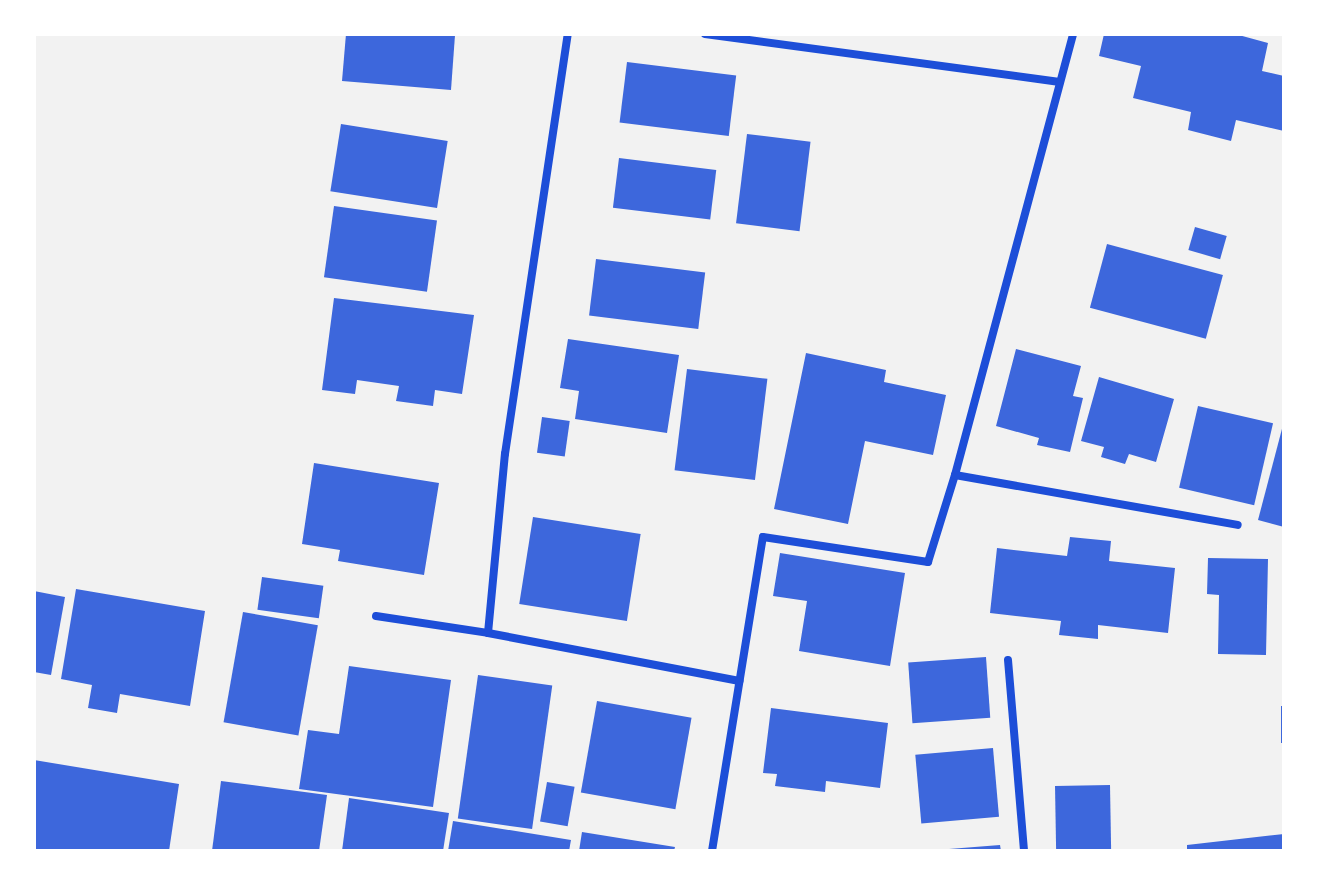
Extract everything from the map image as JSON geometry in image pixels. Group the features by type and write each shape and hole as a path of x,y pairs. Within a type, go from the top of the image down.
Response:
{"street":[{"path":"488,633 505,454 568,34"},
{"path":"705,34 1060,82"},
{"path":"712,851 763,537 928,562 955,475 1073,34"},
{"path":"955,475 1238,525"},
{"path":"376,616 488,633 739,681"},
{"path":"1008,660 1024,851"}],"building":[{"path":"346,34 455,35 451,90 342,81"},
{"path":"1104,34 1235,34 1268,43 1262,71 1284,76 1284,131 1236,120 1231,141 1188,130 1191,112 1133,98 1141,66 1099,56"},
{"path":"627,62 736,75 729,136 620,123"},
{"path":"341,124 448,141 437,208 330,191"},
{"path":"747,134 811,142 800,231 736,223"},
{"path":"619,158 716,170 710,220 613,208"},
{"path":"334,206 437,220 427,292 324,277"},
{"path":"1195,227 1227,236 1220,259 1188,250"},
{"path":"1107,244 1223,275 1206,339 1090,308"},
{"path":"596,259 705,272 698,329 589,316"},
{"path":"334,298 474,315 462,394 435,390 433,406 396,401 399,386 357,380 355,394 322,390"},
{"path":"568,339 679,355 667,433 575,419 579,391 560,388"},
{"path":"1016,349 1081,366 1073,396 1083,398 1070,452 1037,445 1039,438 996,426"},
{"path":"806,353 886,370 884,382 946,395 933,455 865,441 848,524 774,509"},
{"path":"687,369 767,379 755,480 675,470"},
{"path":"1099,377 1174,399 1156,462 1129,454 1125,464 1101,457 1104,447 1081,441"},
{"path":"1198,406 1273,423 1254,505 1179,488"},
{"path":"542,417 570,421 565,457 537,453"},
{"path":"1284,425 1284,527 1258,520"},
{"path":"314,463 439,483 424,575 338,561 340,550 302,544"},
{"path":"533,517 641,534 627,621 519,604"},
{"path":"1070,537 1111,541 1109,561 1175,568 1168,633 1098,625 1098,639 1059,635 1061,621 990,613 997,548 1067,556"},
{"path":"780,553 905,573 890,666 799,651 807,601 773,596"},
{"path":"1208,558 1268,559 1266,655 1218,654 1219,595 1207,594"},
{"path":"262,577 323,586 319,618 257,610"},
{"path":"76,589 205,611 190,706 120,694 117,713 88,708 92,685 61,679"},
{"path":"34,591 65,597 51,675 34,672"},
{"path":"243,612 318,625 298,735 224,722"},
{"path":"986,657 990,718 912,723 908,662"},
{"path":"349,666 451,680 433,807 299,789 308,730 339,734"},
{"path":"478,675 552,685 532,829 458,819"},
{"path":"597,701 692,718 675,809 581,793"},
{"path":"1281,706 1284,706 1284,743 1281,743"},
{"path":"771,708 888,723 880,788 826,781 825,792 775,786 777,774 763,773"},
{"path":"993,748 999,817 921,824 915,755"},
{"path":"34,760 179,784 169,851 34,851"},
{"path":"221,781 327,795 319,851 212,851"},
{"path":"547,782 575,787 568,826 540,821"},
{"path":"1110,785 1111,851 1056,851 1055,786"},
{"path":"349,798 449,813 443,851 342,851"},
{"path":"453,821 571,840 569,851 448,851"},
{"path":"582,832 675,847 674,851 579,851"},
{"path":"1284,834 1284,851 1187,851 1187,845"},
{"path":"1000,845 1001,851 949,851 949,849"}]}
